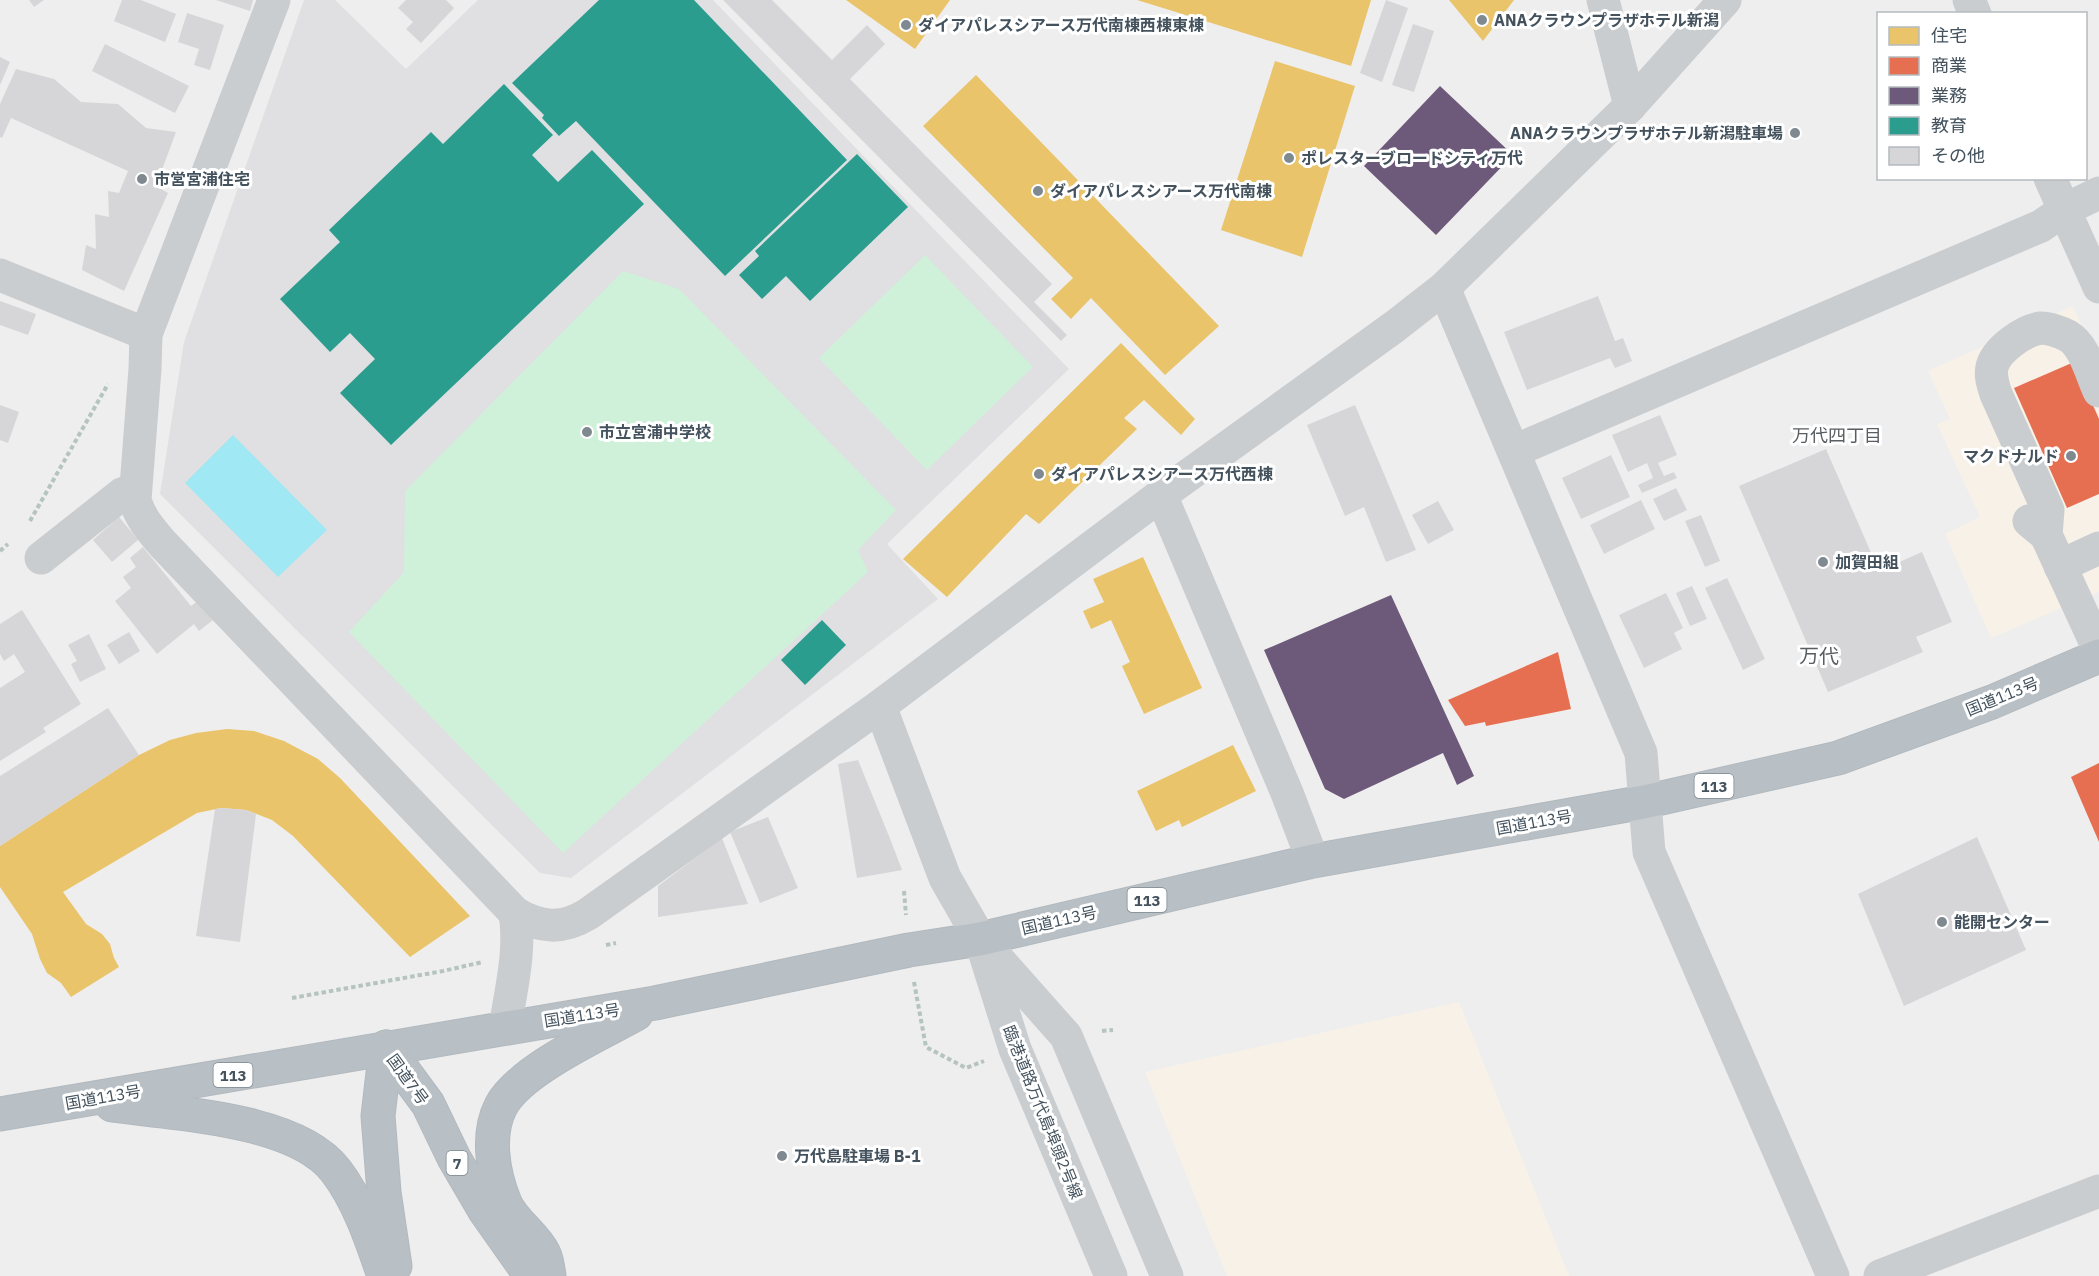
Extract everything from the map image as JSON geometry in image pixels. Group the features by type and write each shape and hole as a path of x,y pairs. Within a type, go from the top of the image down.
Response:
{"highway":[{"name":"国道113号","path":"0,1114 655,1002 909,950 980,939 1313,861 1644,802 1838,758 1992,702 2099,656"},
{"path":"549,1276 544,1254 506,1205 497,1175 493,1149 494,1125 502,1104 518,1086 538,1070 655,1002"},
{"name":"国道7号","path":"386,1047 378,1116 384,1192 396,1276"},
{"name":"国道7号","path":"386,1047 428,1104 454,1158 485,1211 531,1276"},
{"path":"80,1101 258,1126 314,1151 335,1169 349,1190 384,1276"}],"street":[{"path":"274,0 146,334 135,500 139,513 163,544 515,913 538,925 577,921 880,706 1161,495 1394,327 1444,288 1630,105 1725,0"},
{"path":"1603,0 1630,105"},
{"path":"2051,180 2099,287"},
{"path":"1514,451 2041,226 2064,210 2099,193"},
{"path":"0,275 146,334"},
{"path":"1444,288 1641,753 1649,852 1833,1276"},
{"path":"2046,535 2048,510 1996,394 1991,381 1992,366 2005,347 2022,336 2041,328 2055,331 2068,336 2079,346 2099,391"},
{"path":"1972,391 2028,520 2046,535 2099,650"},
{"path":"41,558 122,494 135,489"},
{"path":"1161,495 1287,793 1313,861"},
{"path":"2060,566 2099,548"},
{"path":"880,706 945,878 980,939 1066,1036 1167,1276"},
{"path":"505,1028 517,955 518,929 515,913"},
{"name":"臨港道路万代島埠頭2号線","path":"980,939 1015,1049 1112,1276"},
{"path":"1881,1276 2099,1191"}],"path":[{"path":"28,525 111,377"},
{"path":"0,551 13,539"},
{"path":"605,945 616,943"},
{"path":"292,998 443,971 517,955"}],"shaded area":[{"name":"市立宮浦中学校","path":"304,0 335,0 406,69 478,0 713,0 1069,369 887,544 938,599 571,878 540,873 160,494 184,342"},
{"path":"2073,306 2099,365 2099,592 1991,638 1945,534 1980,517 1937,424 1950,419 1928,371"},
{"path":"1459,1002 1569,1276 1227,1276 1145,1072"}],"green space":[{"path":"925,255 1033,367 927,470 819,358"},
{"path":"623,271 679,289 896,510 858,550 868,572 563,853 349,632 404,572 405,491"}],"water":[{"path":"233,435 327,530 278,577 185,483"}],"building: 住宅":[{"name":"ダイアパレスシアース万代南棟西棟東棟","path":"846,0 950,0 915,49"},
{"path":"1137,0 1371,0 1351,66"},
{"name":"ANAクラウンプラザホテル新潟","path":"1449,0 1514,0 1483,41"},
{"name":"ポレスターブロードシティ万代","path":"1275,61 1355,86 1302,257 1221,230"},
{"name":"ダイアパレスシアース万代南棟","path":"976,75 1219,326 1165,375 1091,298 1071,319 1051,299 1073,278 923,126"},
{"name":"ダイアパレスシアース万代西棟","path":"1121,343 1195,419 1181,435 1144,400 1124,418 1137,429 1039,524 1026,514 947,597 903,559"},
{"path":"1143,557 1202,688 1144,714 1122,666 1130,662 1111,620 1091,629 1083,611 1104,602 1093,579"},
{"path":"227,729 254,731 284,741 318,759 340,778 470,916 410,957 293,836 272,820 246,810 221,808 197,813 63,892 86,924 102,934 110,944 119,967 71,997 61,983 47,973 32,934 0,887 0,846 139,755 170,740 196,733"},
{"path":"1233,745 1256,791 1182,827 1179,820 1156,831 1137,791"}],"building: 商業":[{"name":"マクドナルド","path":"2074,362 2099,419 2099,494 2067,508 2014,388"},
{"path":"1558,652 1571,709 1486,726 1485,722 1465,726 1448,700"},
{"path":"2099,763 2099,842 2071,777"}],"building: 業務":[{"path":"1440,86 1513,155 1436,235 1364,166"},
{"path":"1391,595 1474,776 1457,785 1443,753 1344,799 1325,789 1264,650"}],"building: 教育":[{"path":"599,0 694,0 847,160 725,276 576,121 559,136 542,118 544,115 512,83"},
{"path":"504,84 553,135 532,155 558,182 592,150 644,204 391,445 340,393 375,359 350,333 330,352 280,299 340,242 329,230 431,132 443,144"},
{"path":"857,154 908,207 810,301 786,276 762,299 739,275 759,256 755,251"},
{"path":"822,620 846,645 805,685 781,660"}],"building: その他":[{"path":"29,0 44,0 34,7"},
{"path":"122,0 141,0 176,14 165,42 114,21"},
{"path":"216,0 253,0 250,11"},
{"path":"406,0 446,0 454,8 421,43 406,29 413,22 398,8"},
{"path":"723,0 772,0 832,60 867,25 885,44 850,79 1052,284 1034,302 1067,335 1061,341"},
{"path":"1386,0 1408,8 1382,82 1360,73"},
{"path":"187,13 224,25 210,70 194,65 199,49 178,42"},
{"path":"1413,24 1434,31 1414,92 1392,85"},
{"path":"105,44 189,86 175,113 92,71"},
{"path":"0,57 10,62 0,85"},
{"name":"市営宮浦住宅","path":"16,69 54,79 81,102 118,104 146,128 176,132 156,186 168,193 124,291 82,270 86,245 96,249 95,214 109,217 108,191 119,193 128,171 11,118 2,138 0,137 0,104"},
{"path":"1598,296 1615,341 1623,338 1632,361 1615,368 1610,358 1527,390 1504,332"},
{"path":"0,301 36,314 28,335 0,325"},
{"path":"0,405 19,412 8,443 0,440"},
{"path":"1355,405 1416,550 1386,562 1364,507 1345,516 1307,425"},
{"path":"1660,415 1677,455 1658,463 1664,476 1674,472 1677,478 1642,493 1638,485 1653,478 1647,463 1628,472 1612,435"},
{"name":"加賀田組","path":"1826,449 1879,571 1922,552 1952,622 1916,637 1923,652 1828,692 1739,486"},
{"path":"1611,455 1630,497 1581,519 1562,478"},
{"path":"1676,488 1687,510 1664,521 1653,499"},
{"path":"1641,500 1655,529 1604,554 1590,525"},
{"path":"1438,501 1454,530 1428,544 1412,515"},
{"path":"1701,515 1720,561 1705,567 1685,521"},
{"path":"119,517 138,540 112,562 93,540"},
{"path":"143,547 191,606 198,601 213,620 199,631 194,624 157,654 115,601 131,588 123,577 136,567 130,558"},
{"path":"1727,578 1765,659 1743,670 1705,588"},
{"path":"1692,586 1707,619 1690,626 1676,593"},
{"path":"1666,593 1683,628 1674,633 1682,649 1644,668 1619,615"},
{"path":"22,610 81,704 43,728 46,732 0,761 0,688 25,672 14,654 4,661 0,654 0,624"},
{"path":"129,632 140,651 119,664 107,645"},
{"path":"89,634 106,669 80,682 71,664 77,661 68,645"},
{"path":"108,708 139,755 0,846 0,776"},
{"path":"858,760 902,870 857,878 838,764"},
{"path":"215,809 246,810 256,814 240,942 196,936"},
{"path":"768,817 798,888 760,903 730,832"},
{"name":"能開センター","path":"1977,837 2026,950 1904,1006 1858,894"},
{"path":"722,838 748,904 658,917 658,886"}],"place":[{"name":"ANAクラウンプラザホテル新潟","path":"1482,20"},
{"name":"ダイアパレスシアース万代南棟西棟東棟","path":"906,25"},
{"name":"ANAクラウンプラザホテル新潟駐車場","path":"1795,133"},
{"name":"ポレスターブロードシティ万代","path":"1289,158"},
{"name":"市営宮浦住宅","path":"142,179"},
{"name":"ダイアパレスシアース万代南棟","path":"1038,191"},
{"name":"市立宮浦中学校","path":"587,432"},
{"name":"マクドナルド","path":"2071,456"},
{"name":"ダイアパレスシアース万代西棟","path":"1039,474"},
{"name":"加賀田組","path":"1823,562"},
{"name":"能開センター","path":"1942,922"},
{"name":"万代島駐車場 B-1","path":"782,1156"}],"district":[{"name":"万代四丁目","path":"1837,435"},
{"name":"万代","path":"1819,655"}]}
